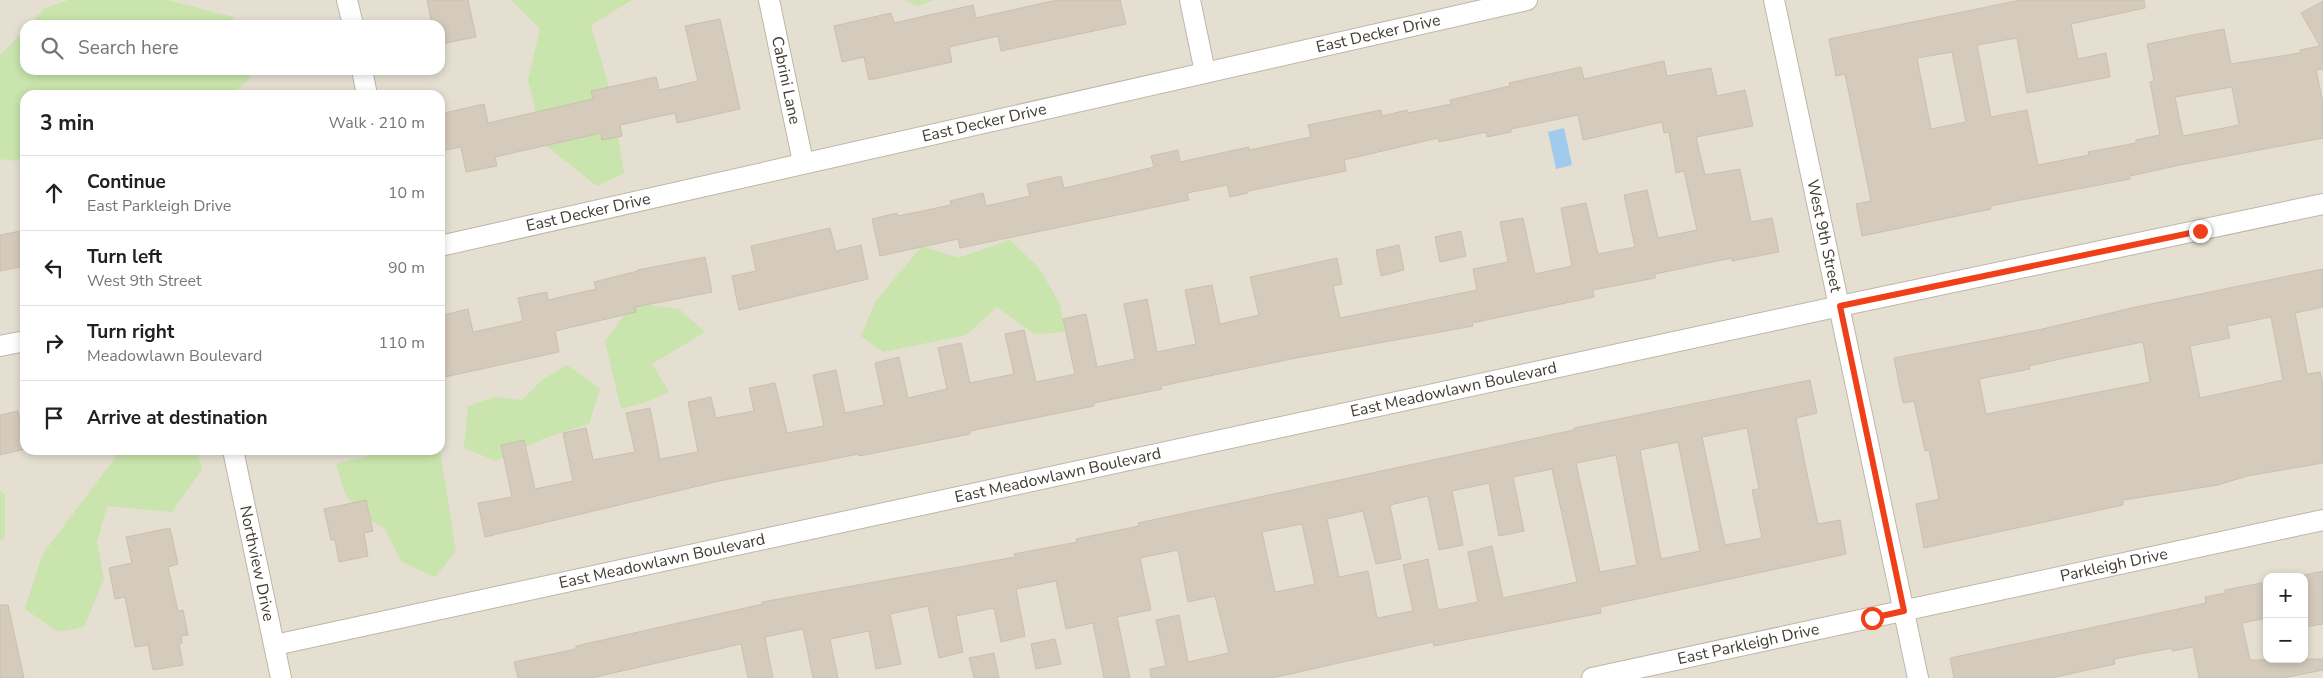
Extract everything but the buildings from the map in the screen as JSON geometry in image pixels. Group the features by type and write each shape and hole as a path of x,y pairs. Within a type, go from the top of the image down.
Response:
{"street":[{"path":"347,0 352,20"},
{"name":"Cabrini Lane","path":"769,0 803,162"},
{"path":"1190,0 1205,72"},
{"name":"East Decker Drive","path":"445,245 803,162 1527,0"},
{"name":"West 9th Street","path":"1774,0 1918,678"},
{"path":"363,75 366,90"},
{"name":"East Meadowlawn Boulevard","path":"275,645 1840,306 2323,204"},
{"path":"0,346 20,342"},
{"name":"Northview Drive","path":"234,455 281,678"},
{"name":"Parkleigh Drive","path":"1904,611 2323,520"},
{"name":"East Parkleigh Drive","path":"1592,678 1904,611"}],"shaded area":[{"path":"0,0 2323,0 2323,678 0,678"}],"green space":[{"path":"69,0 167,0 233,17 234,20 34,20 45,8"},
{"path":"511,0 632,0 591,25 610,91 624,173 597,186 544,144 528,80 540,29"},
{"path":"905,0 935,0 917,6"},
{"path":"20,35 20,75 249,75 250,78 237,90 20,90 20,160 17,161 0,159 0,55"},
{"path":"1010,240 1039,268 1060,304 1065,332 1034,334 997,307 966,335 883,352 861,336 875,302 922,246 958,258"},
{"path":"633,303 679,309 705,332 652,364 669,392 643,403 621,409 605,341"},
{"path":"567,365 600,389 589,424 545,438 496,461 464,448 468,406 495,397 522,400 543,379"},
{"path":"117,455 198,455 202,469 172,512 107,506 97,542 104,579 84,627 58,632 25,609 42,555"},
{"path":"441,455 456,551 435,577 402,562 384,528 363,516 345,494 336,464 367,456"},
{"path":"0,491 5,494 5,539 0,540"}],"water":[{"path":"1564,128 1572,165 1556,169 1548,132"}],"route":[{"path":"1872,618 1904,611 1840,306 2200,231"}]}
